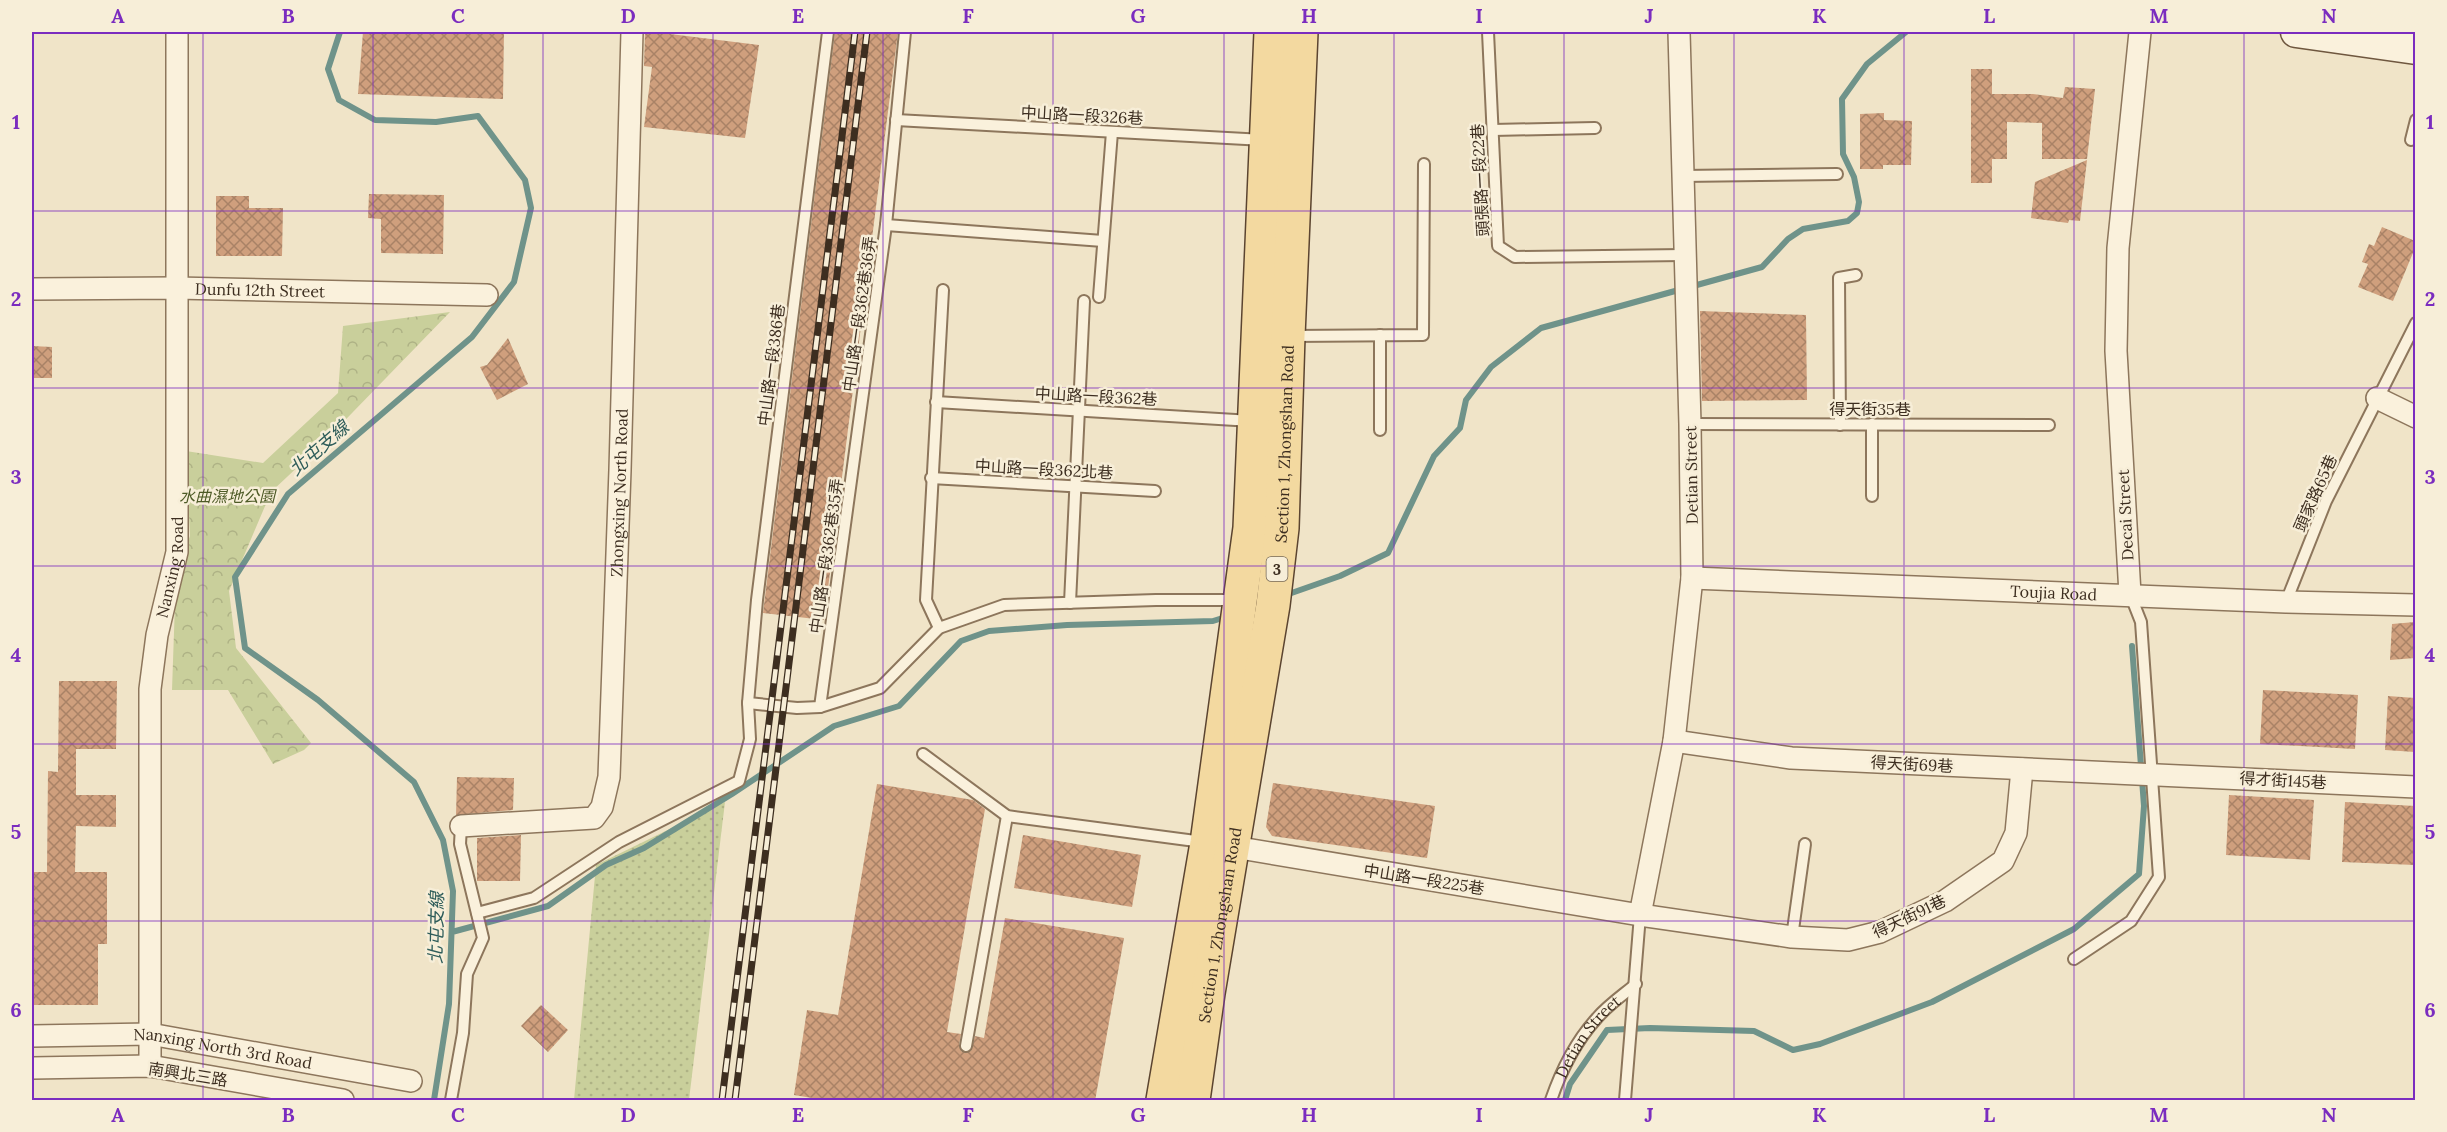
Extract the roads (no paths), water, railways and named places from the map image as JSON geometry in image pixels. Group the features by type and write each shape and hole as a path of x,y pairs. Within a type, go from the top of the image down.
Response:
{"main road":[{"name":"Section 1, Zhongshan Road","path":"1193,1101 1208,993 1250,528 1271,32"},
{"name":"Section 1, Zhongshan Road","path":"1163,1101 1273,605 1282,528 1301,32"}],"street":[{"name":"Nanxing Road","path":"150,1066 150,689 158,635 177,552 177,32"},
{"name":"Zhongxing North Road","path":"461,826 594,818 602,807 609,777 632,32"},
{"name":"Detian Street","path":"1640,915 1674,741 1692,578 1690,424 1678,32"},
{"name":"Decai Street","path":"2130,594 2116,340 2118,248 2140,32"},
{"path":"2296,32 2349,35 2415,49"},
{"name":"Dunfu 12th Street","path":"32,289 176,288 487,295"},
{"path":"2376,398 2415,417"},
{"name":"Toujia Road","path":"1692,578 2286,602 2415,605"},
{"name":"得天街69巷","path":"1674,741 1791,758 2151,774"},
{"name":"得天街91巷","path":"1640,915 1792,937 1848,940 1880,932 1945,901 2003,861 2016,833 2022,769"},
{"name":"得才街145巷","path":"2151,774 2415,787"},
{"name":"中山路一段225巷","path":"1220,845 1640,915"},
{"name":"Nanxing North 3rd Road","path":"32,1036 150,1034 411,1081"},
{"name":"南興北三路","path":"32,1068 150,1066 343,1101"}],"lane":[{"name":"中山路一段386巷","path":"477,913 534,898 619,842 739,781 750,739 748,703 757,600 828,32"},
{"name":"中山路一段362巷36弄","path":"861,408 886,225 905,32"},
{"name":"頭張路一段22巷","path":"1488,32 1498,246 1515,257 1684,255"},
{"name":"中山路一段326巷","path":"896,120 1266,141"},
{"path":"2411,140 2415,120"},
{"path":"1493,130 1594,128"},
{"path":"1099,297 1112,132"},
{"path":"1288,336 1423,335 1424,164"},
{"path":"1682,176 1837,174"},
{"path":"886,225 1103,242"},
{"path":"1840,425 1839,278 1856,275"},
{"path":"939,628 926,600 943,290"},
{"path":"1070,603 1084,301"},
{"name":"頭家路65巷","path":"2286,602 2326,501 2415,323"},
{"path":"1380,335 1380,430"},
{"name":"中山路一段362巷","path":"936,402 1255,421"},
{"name":"中山路一段362巷35弄","path":"820,708 861,408"},
{"name":"得天街35巷","path":"1690,424 2049,425"},
{"path":"1872,424 1872,496"},
{"name":"中山路一段362北巷","path":"932,478 1155,491"},
{"name":"Decai Street","path":"2074,959 2131,921 2159,876 2142,622 2130,594"},
{"path":"748,703 820,708 880,688 939,628 1004,605 1242,600"},
{"path":"923,754 1006,816 1220,845"},
{"path":"966,1046 1006,816"},
{"path":"451,1101 463,1033 467,975 483,938 460,843 461,826"},
{"path":"1792,937 1804,843"},
{"path":"1625,1101 1640,915"},
{"name":"Detian Street","path":"1551,1101 1580,1038 1598,1016 1636,984"}],"waterway":[{"name":"北屯支線","path":"340,32 328,69 339,100 375,120 436,122 478,116 525,180 531,208 514,282 472,337 288,494 235,577 245,648 318,700 414,782 443,840 453,891 449,1004 434,1100"},
{"path":"1283,596 1340,576 1388,553 1434,456 1460,428 1466,400 1491,367 1541,328 1762,267 1788,239 1803,229 1848,221 1857,213 1859,202 1854,177 1843,154 1842,99 1867,64 1906,32"},
{"path":"452,932 548,906 606,865 644,848 732,794 834,726 899,706 961,641 989,631 1067,625 1213,621 1229,616"},
{"path":"1565,1100 1570,1084 1607,1030 1650,1028 1754,1031 1793,1050 1820,1044 1932,1002 2074,929 2139,874 2144,806 2132,646"}],"railway":[{"path":"722,1100 855,32"},
{"path":"735,1100 867,32"}],"park label":[{"name":"水曲濕地公園","path":"227,496"}]}
